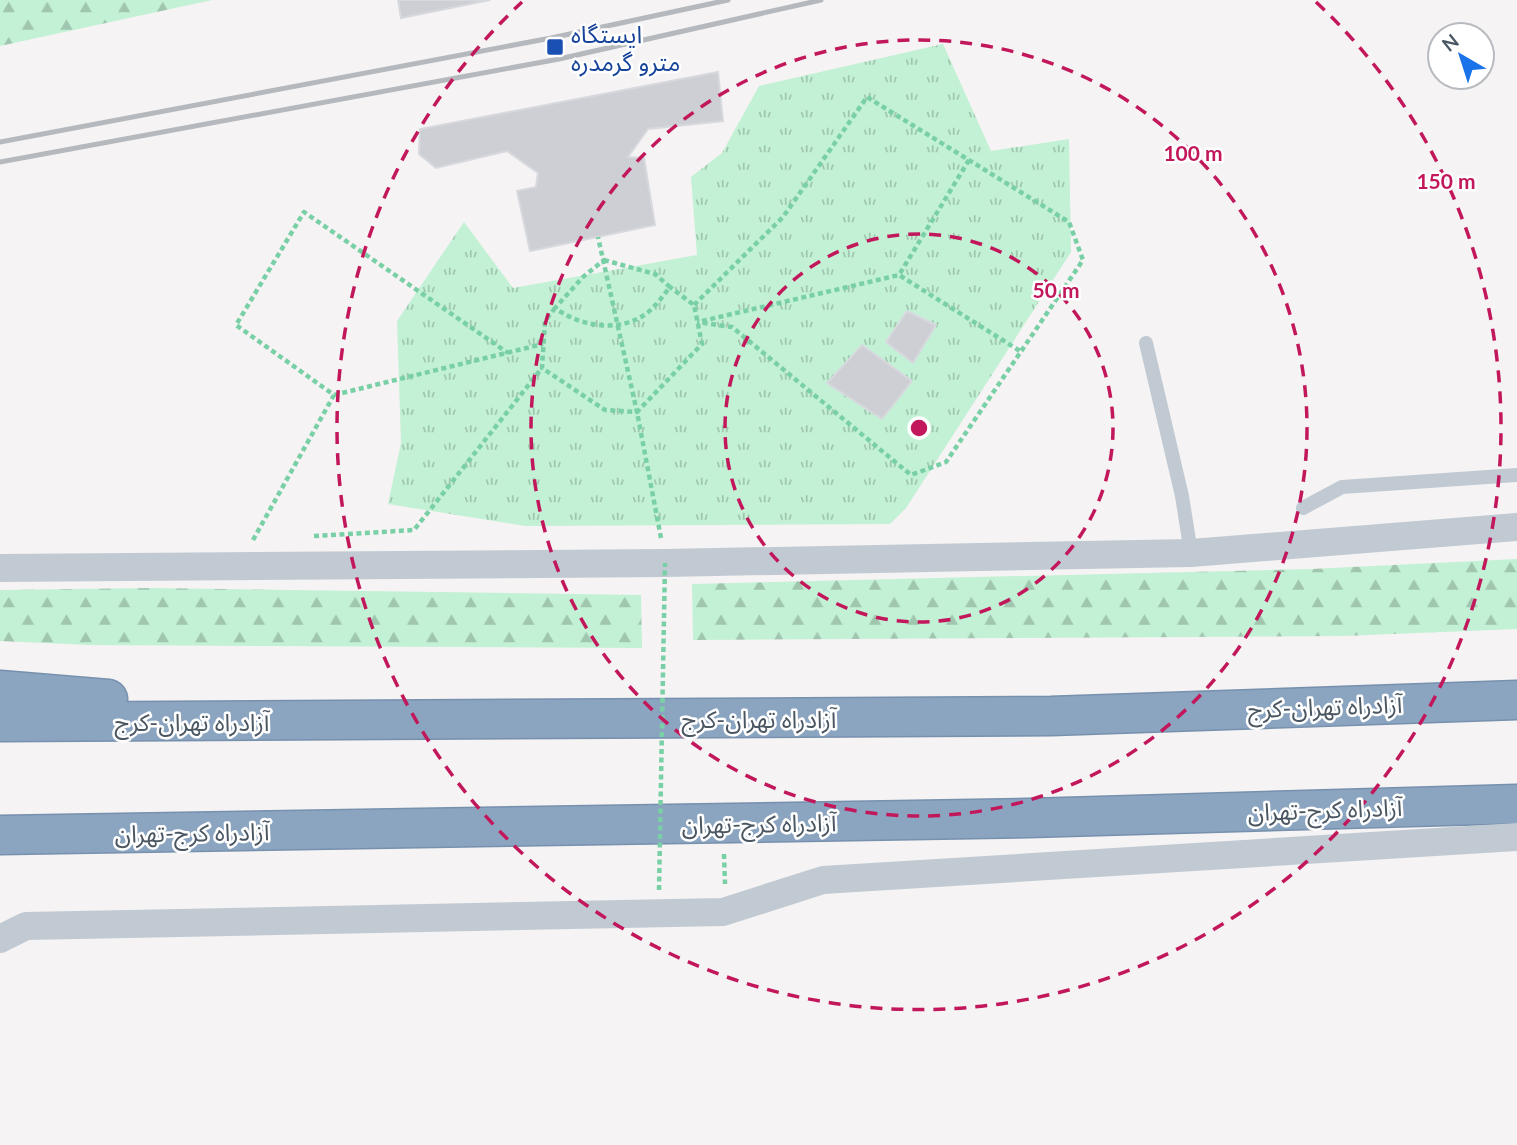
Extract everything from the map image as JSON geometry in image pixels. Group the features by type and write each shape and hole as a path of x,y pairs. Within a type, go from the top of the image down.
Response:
{"highway":[{"path":"0,690 365,720"},
{"name":"آزادراه تهران-کرج","path":"0,722 1051,716 1517,700"},
{"name":"آزادراه کرج-تهران","path":"0,835 723,824 1517,804"}],"street":[{"path":"0,568 666,563 1191,553 1517,527"},
{"path":"0,939 26,926 723,912 823,880 1517,838"}],"lane":[{"path":"1146,343 1182,496 1191,553"},
{"path":"1303,508 1342,487 1517,475"}],"path":[{"path":"694,306 783,217 867,97 1069,222 1083,260 946,462 911,475 732,327 697,322"},
{"path":"899,275 969,160"},
{"path":"334,395 236,325 304,212 508,353"},
{"path":"598,237 637,412 666,563 659,890"},
{"path":"542,368 604,410 637,412 702,345 694,306 655,274 604,260"},
{"path":"305,537 414,530 542,368 545,321 604,260"},
{"path":"697,322 899,275 1020,351"},
{"path":"555,308 570,319 596,325 618,324 640,318 670,287"},
{"path":"264,539 251,540 334,395 543,344"},
{"path":"723,824 723,912"}],"green space":[{"path":"0,0 212,0 0,46"},
{"path":"943,44 991,151 1069,139 1071,252 906,508 890,524 525,526 388,504 401,443 397,321 464,222 513,288 697,255 691,177 722,153 759,86"},
{"path":"1517,559 1517,629 1343,636 693,640 692,584 1311,569"},
{"path":"152,588 641,595 642,648 89,645 0,641 0,590"}],"building":[{"path":"398,0 490,0 401,18"},
{"path":"718,72 723,121 648,129 628,157 644,158 655,225 530,251 517,191 536,187 538,173 507,151 436,168 419,154 420,129"},
{"path":"907,311 936,325 913,363 886,342"},
{"path":"862,345 912,381 882,419 827,383"}],"railway":[{"path":"0,142 551,38 728,0"},
{"path":"0,162 559,59 821,0"}],"place":[{"name":"ایستگاه مترو گرمدره","path":"555,47"}]}
